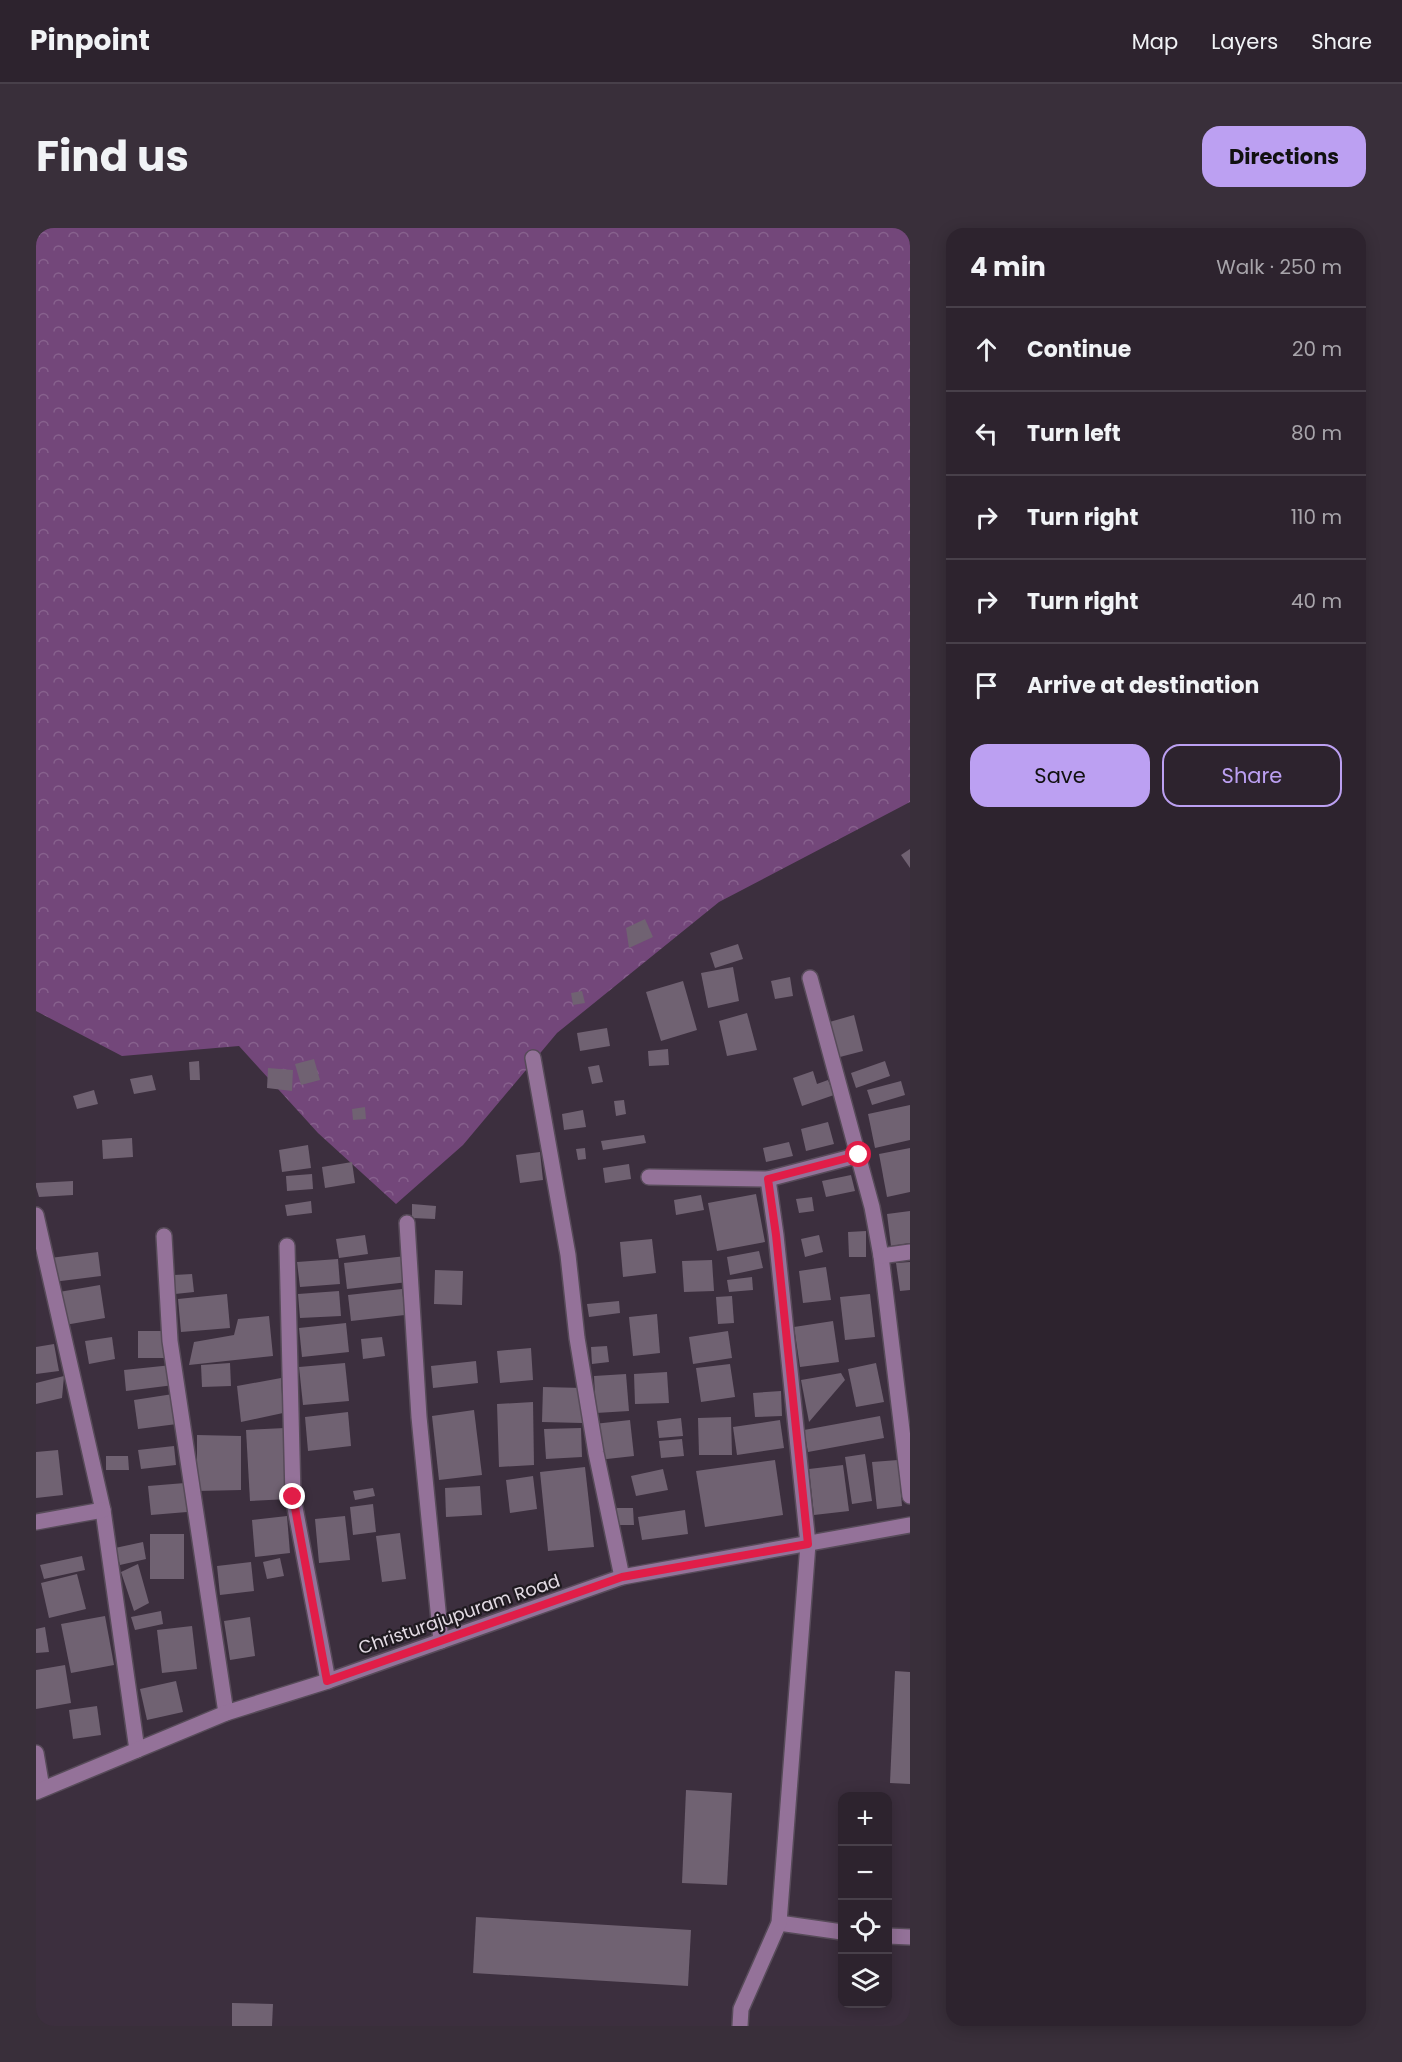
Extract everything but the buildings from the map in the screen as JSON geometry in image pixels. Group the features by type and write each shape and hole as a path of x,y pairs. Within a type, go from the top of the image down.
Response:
{"street":[{"path":"810,978 872,1207 881,1256 910,1496"},
{"path":"533,1058 568,1255 577,1338 596,1453 622,1577"},
{"path":"649,1177 768,1179 859,1155"},
{"path":"740,2026 741,2009 779,1923 808,1544 768,1179"},
{"path":"36,1215 103,1510 137,1750"},
{"path":"407,1223 419,1417 441,1641"},
{"path":"164,1236 170,1341 226,1713"},
{"path":"287,1246 293,1497 327,1681"},
{"path":"881,1256 910,1252"},
{"path":"36,1522 103,1510"},
{"name":"Christurajupuram Road","path":"39,1790 226,1713 327,1681 622,1577 910,1525"},
{"path":"36,1753 39,1790"},
{"path":"779,1923 838,1931"},
{"path":"892,1936 910,1937"}],"green space":[{"path":"36,228 910,228 910,802 719,902 557,1033 463,1145 396,1204 318,1133 239,1046 122,1056 36,1011"}],"route":[{"path":"293,1497 327,1681 622,1577 808,1544 776,1235 768,1179 859,1155"}]}
